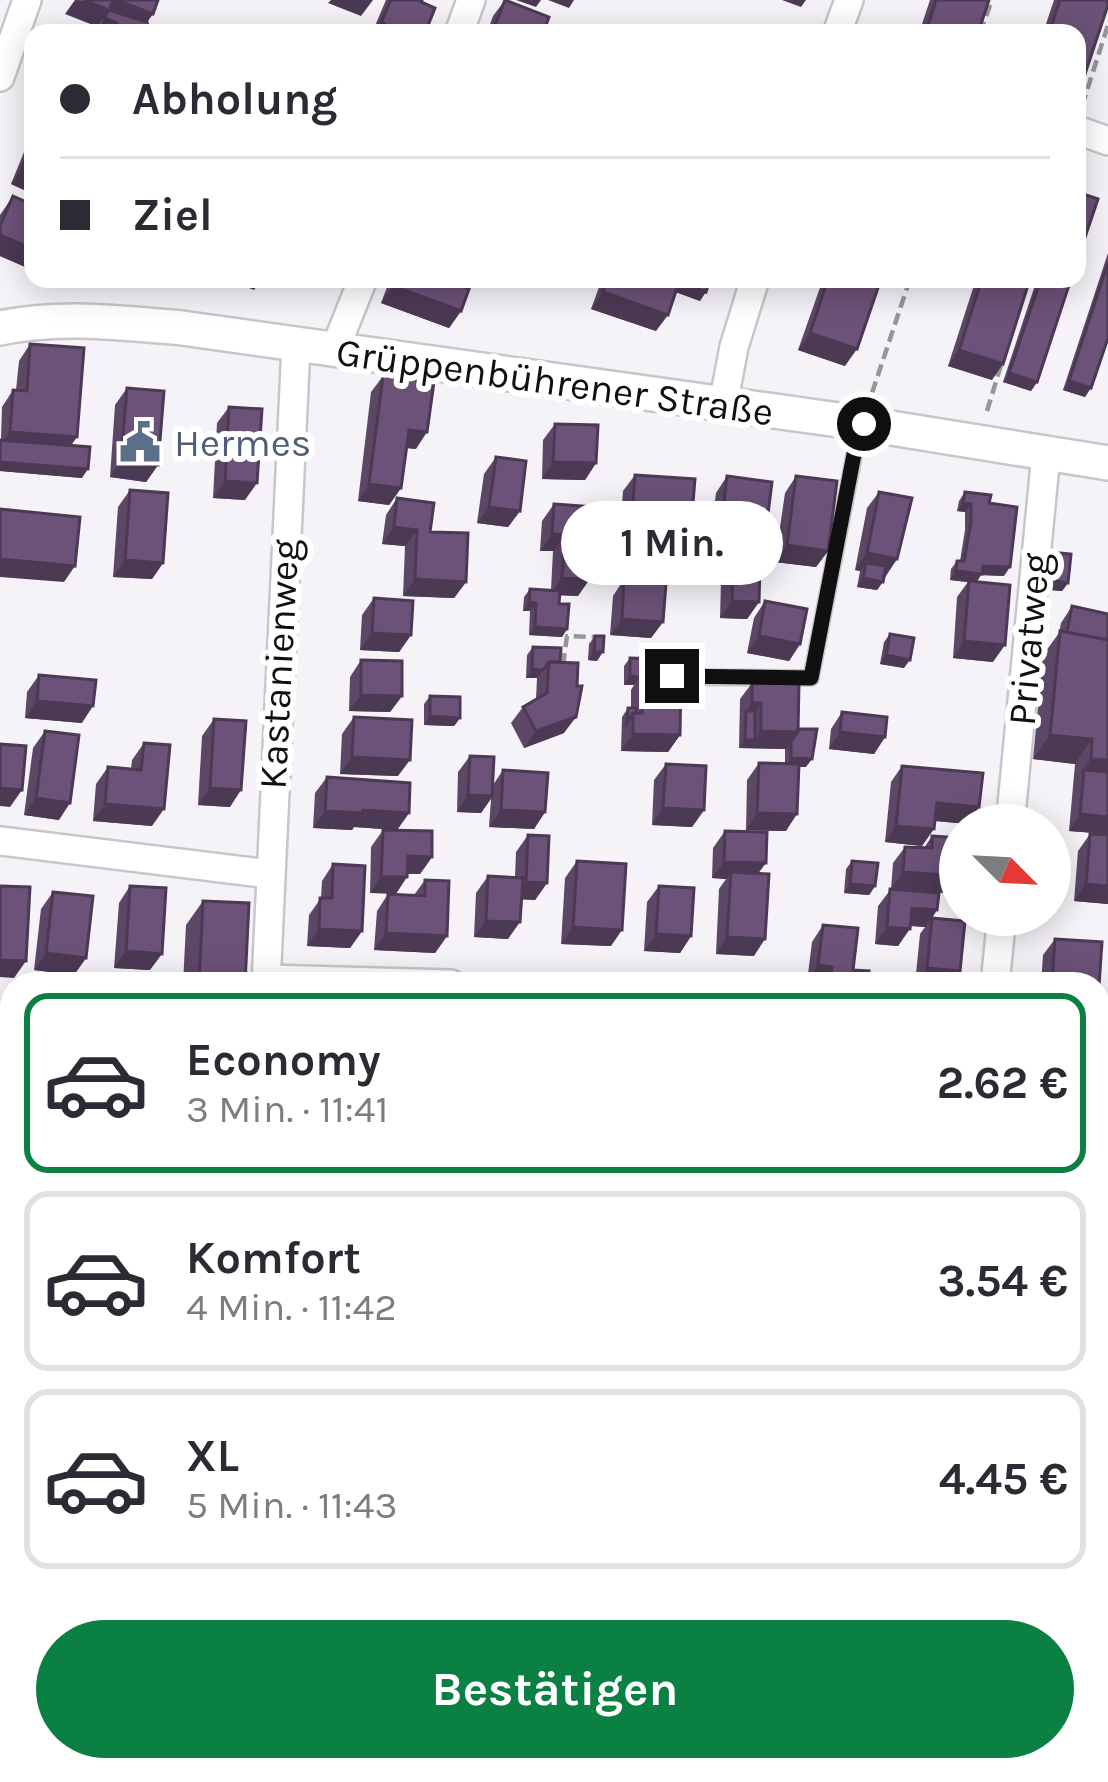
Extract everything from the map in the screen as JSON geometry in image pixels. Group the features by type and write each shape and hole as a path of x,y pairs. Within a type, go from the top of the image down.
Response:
{"street":[{"path":"0,76 27,0"},
{"path":"335,350 359,288"},
{"path":"723,405 752,288"},
{"name":"Grüppenbührener Straße","path":"0,328 100,320 862,424 1108,463"},
{"name":"Kastanienweg","path":"266,972 296,345"},
{"name":"Privatweg","path":"1012,804 1046,454"},
{"path":"0,841 269,874"},
{"path":"996,972 999,936"}],"lane":[{"path":"672,676 811,678 862,424"}],"path":[{"path":"1086,97 1108,26"},
{"path":"862,424 907,288"},
{"path":"980,442 1002,361"},
{"path":"562,670 567,636 594,637"}],"building":[{"path":"84,0 158,0 153,14 119,1 113,1 109,10"},
{"path":"391,0 422,0 435,8 429,24 381,23"},
{"path":"505,0 549,17 546,24 496,24"},
{"path":"936,0 989,0 981,24 928,24"},
{"path":"1060,0 1108,0 1086,71 1086,24 1052,24"},
{"path":"109,10 148,24 117,24 104,18"},
{"path":"1086,195 1098,199 1086,234"},
{"path":"13,196 24,201 24,245 0,235"},
{"path":"1108,263 1108,338 1091,388 1069,381"},
{"path":"398,288 467,288 461,311"},
{"path":"604,288 677,288 668,315 603,292"},
{"path":"825,288 878,288 857,349 810,333"},
{"path":"979,288 1027,288 1003,364 959,350"},
{"path":"1038,288 1068,288 1037,382 1009,373"},
{"path":"30,344 84,348 77,437 10,432 13,390 27,391"},
{"path":"383,376 434,382 427,432 409,430 401,488 369,484"},
{"path":"127,388 164,391 158,465 121,460"},
{"path":"229,407 262,409 257,483 225,481"},
{"path":"555,424 598,425 596,463 553,462"},
{"path":"0,440 90,447 88,469 0,462"},
{"path":"496,457 526,461 520,511 489,507"},
{"path":"635,475 695,479 688,562 652,559 655,529 631,527"},
{"path":"727,476 772,482 762,561 718,555"},
{"path":"796,476 837,481 828,551 787,545"},
{"path":"130,490 168,493 163,563 125,560"},
{"path":"879,492 912,498 897,559 867,553"},
{"path":"965,492 991,495 989,503 1017,507 1010,567 983,566 982,574 956,571 957,561 964,561 971,522 971,504 963,503"},
{"path":"397,498 434,503 430,532 468,533 466,582 415,579 417,530 394,527"},
{"path":"554,504 594,507 590,579 562,578 565,535 552,534"},
{"path":"0,509 80,517 75,566 0,559"},
{"path":"1060,553 1071,554 1068,583 1056,581"},
{"path":"866,563 886,566 883,582 863,578"},
{"path":"733,564 760,565 759,602 732,601"},
{"path":"624,579 666,583 663,622 622,619"},
{"path":"969,581 1010,585 1005,645 964,641"},
{"path":"530,589 560,591 559,604 569,604 567,629 535,627 536,603 529,602"},
{"path":"374,598 413,601 411,635 372,633"},
{"path":"765,601 807,609 800,644 759,636"},
{"path":"1072,606 1108,614 1108,640 1067,632"},
{"path":"1060,631 1108,640 1108,760 1091,759 1092,739 1050,735"},
{"path":"890,634 914,638 910,660 886,655"},
{"path":"595,636 604,636 603,652 594,652"},
{"path":"533,647 561,648 560,662 549,662 543,670 532,669"},
{"path":"630,658 659,659 659,674 630,676"},
{"path":"361,660 402,661 402,696 361,695"},
{"path":"549,662 578,663 577,686 582,686 576,717 536,731 523,707 547,693"},
{"path":"642,674 681,674 680,735 633,734 633,713 642,713"},
{"path":"39,675 96,680 93,706 37,701"},
{"path":"752,683 799,683 798,732 761,731 761,703 752,703"},
{"path":"430,696 460,697 460,718 430,716"},
{"path":"746,711 755,711 755,740 745,740"},
{"path":"842,712 887,717 885,737 840,732"},
{"path":"354,717 412,720 410,760 352,757"},
{"path":"214,719 246,721 241,790 210,788"},
{"path":"798,729 817,729 812,759 791,758 791,741"},
{"path":"45,731 79,735 70,803 36,798"},
{"path":"144,743 170,745 164,809 105,804 108,767 141,770"},
{"path":"0,744 26,746 22,790 0,788"},
{"path":"470,756 494,757 492,796 468,795"},
{"path":"759,763 799,764 797,814 757,813"},
{"path":"666,764 706,766 704,810 663,808"},
{"path":"902,766 983,773 979,804 937,803 934,829 896,826"},
{"path":"503,770 548,773 545,812 501,810"},
{"path":"1084,770 1108,772 1108,817 1080,814"},
{"path":"327,777 410,783 409,813 325,811"},
{"path":"383,830 432,831 432,857 408,856 407,877 381,877"},
{"path":"725,831 767,832 766,863 724,862"},
{"path":"1090,834 1108,835 1108,886 1086,884"},
{"path":"528,835 549,836 547,883 526,882"},
{"path":"932,836 939,836 939,875 903,872 905,847 932,848"},
{"path":"577,861 626,864 622,930 573,927"},
{"path":"852,861 878,863 875,886 850,884"},
{"path":"333,864 365,866 362,931 319,929 320,898 332,898"},
{"path":"731,872 769,874 765,939 727,937"},
{"path":"488,876 523,878 520,922 486,921"},
{"path":"425,880 449,881 447,936 386,933 388,894 425,896"},
{"path":"0,886 30,887 26,961 0,960"},
{"path":"130,886 166,888 162,954 126,951"},
{"path":"659,886 694,888 691,936 656,934"},
{"path":"890,889 939,893 937,910 912,908 910,929 887,927"},
{"path":"53,892 93,896 86,958 46,953"},
{"path":"203,901 249,903 246,972 199,972"},
{"path":"932,918 939,919 939,936 964,936 960,971 927,968"},
{"path":"823,925 858,928 853,970 869,972 831,972 832,967 818,965"},
{"path":"1055,939 1102,942 1100,972 1053,972"}],"place":[{"name":"Hermes","path":"140,442"}],"route":[{"path":"672,676 811,678 860,423 864,424"}]}
